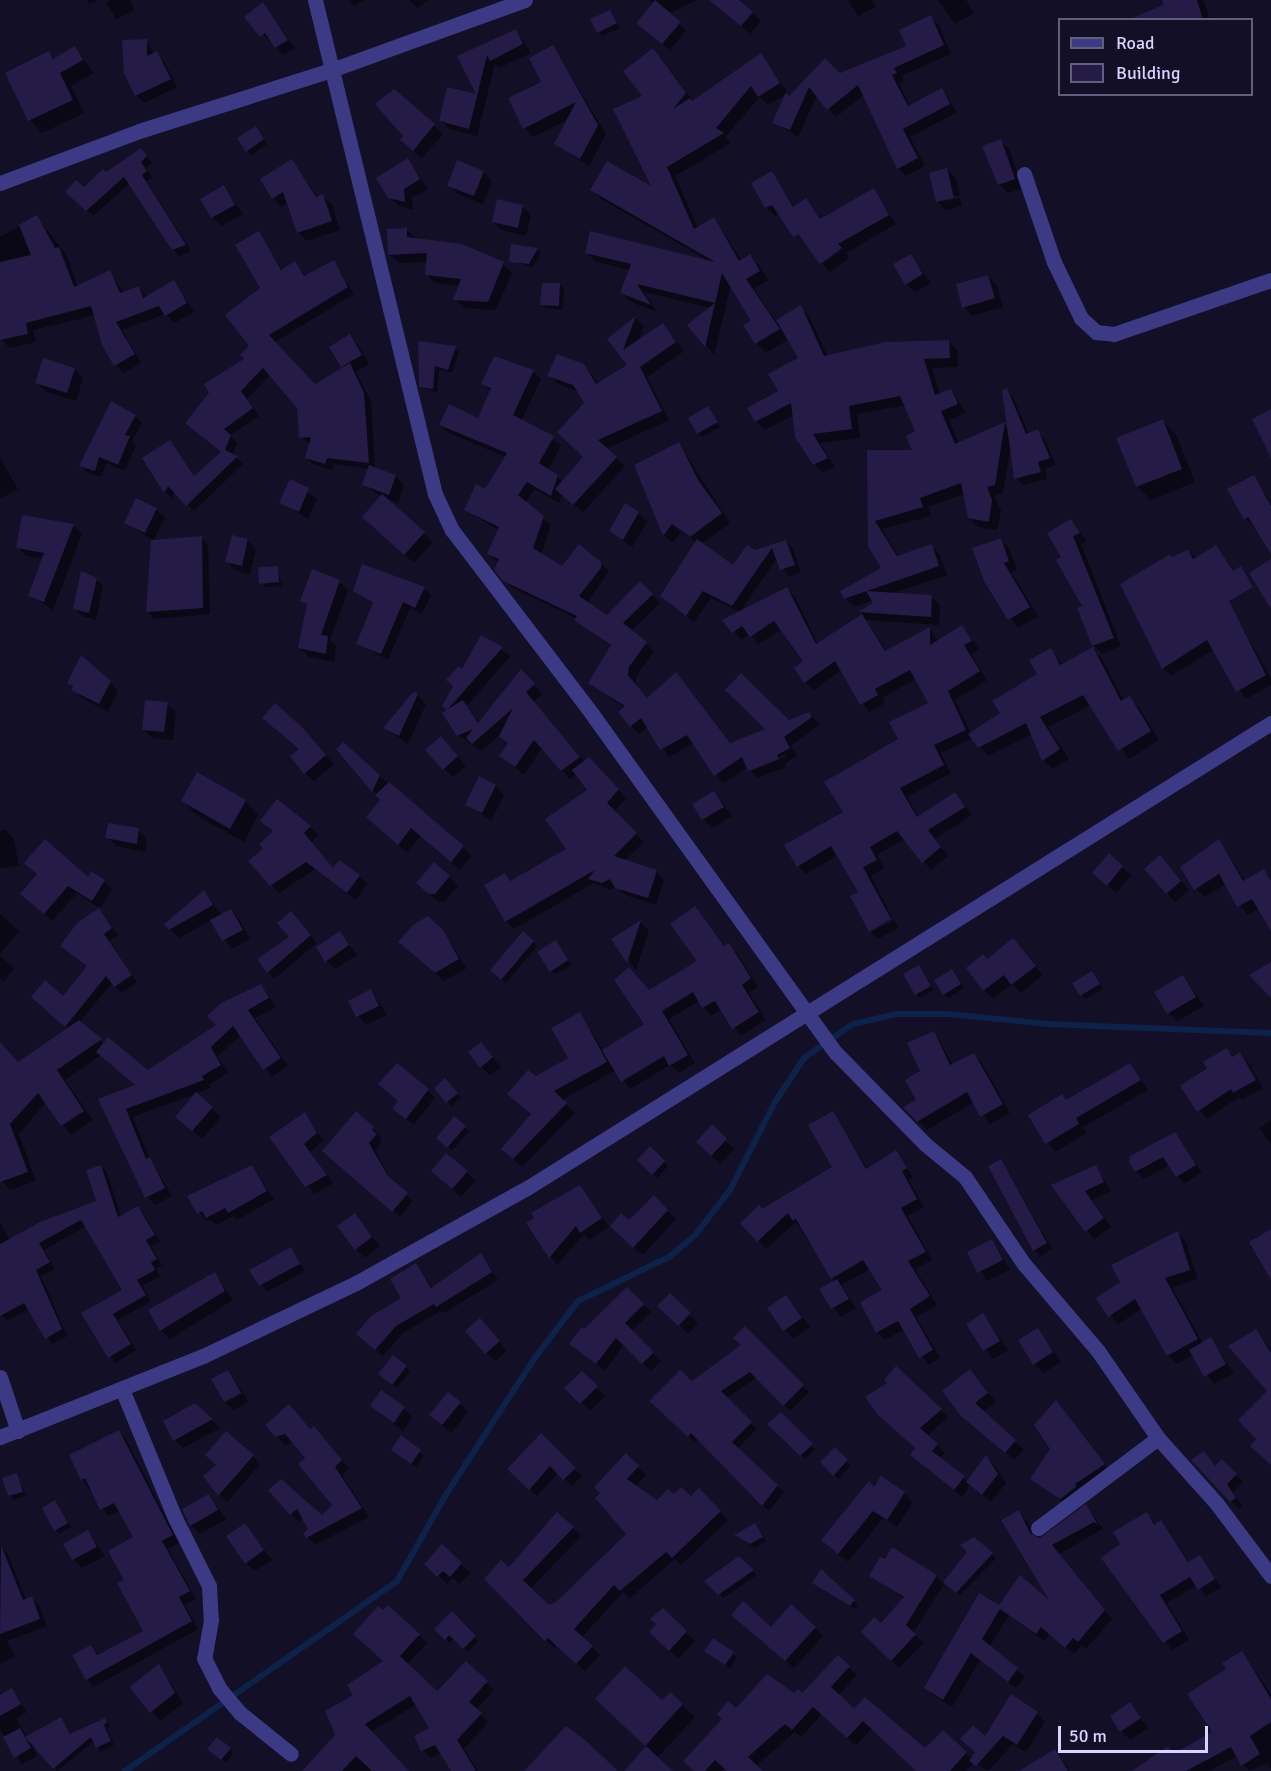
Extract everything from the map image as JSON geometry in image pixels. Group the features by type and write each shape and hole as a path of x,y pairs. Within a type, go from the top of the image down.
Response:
{"street":[{"path":"315,0 334,69 381,280 442,513 836,1053 925,1144 965,1177 1024,1264 1098,1351 1158,1438 1217,1504 1271,1576"},
{"path":"0,183 139,131 334,69 525,0"},
{"path":"1024,174 1054,262 1081,318 1096,332 1114,334 1271,280"},
{"path":"0,1437 203,1356 356,1283 540,1180 812,1019 1271,723"},
{"path":"0,1377 18,1431"},
{"path":"122,1389 175,1518 209,1586 211,1620 204,1658 219,1688 240,1713 291,1754"},
{"path":"1038,1528 1158,1438"}],"building":[{"path":"655,0 681,22 662,44 636,23"},
{"path":"709,0 739,0 753,12 741,26"},
{"path":"1162,0 1197,0 1202,18 1133,18 1163,5"},
{"path":"263,2 288,40 275,48 265,33 260,37 244,17"},
{"path":"610,10 617,23 597,33 590,19"},
{"path":"931,15 944,45 894,68 897,73 892,75 908,106 942,88 950,104 903,129 918,158 897,169 858,85 827,110 809,87 790,130 772,123 786,92 789,96 825,58 840,73 906,46 899,30"},
{"path":"516,29 523,44 490,61 487,55 469,129 439,121 447,87 476,94 457,56"},
{"path":"147,39 147,56 157,51 171,79 135,96 124,73 122,40"},
{"path":"553,45 598,125 580,159 554,144 576,102 523,129 508,98 541,82 529,58"},
{"path":"75,46 83,60 60,73 73,100 28,121 5,73 49,51 53,59"},
{"path":"653,48 686,93 673,109 690,98 692,101 761,53 780,83 758,97 751,86 716,128 724,133 667,167 694,229 714,217 739,261 750,254 760,271 746,279 780,329 755,344 743,325 751,321 722,273 705,347 687,325 715,303 637,284 651,305 620,293 631,264 585,253 590,231 715,262 590,190 607,161 651,186 613,109 642,96 623,71"},
{"path":"394,89 435,124 413,151 400,140 403,136 375,104"},
{"path":"256,126 264,139 246,152 237,138"},
{"path":"1001,139 1015,179 998,185 982,146"},
{"path":"141,148 147,156 141,162 147,171 142,175 186,245 172,250 124,177 86,211 65,192 76,180 84,187 103,169 106,172"},
{"path":"408,158 420,179 404,189 405,202 388,198 376,178"},
{"path":"292,159 316,197 323,194 332,221 297,233 283,192 272,199 260,179"},
{"path":"457,160 484,171 474,196 447,186"},
{"path":"947,168 954,198 936,202 929,173"},
{"path":"772,171 793,207 806,198 820,219 874,188 889,215 838,244 842,248 820,264 798,234 793,237 772,205 765,208 751,183"},
{"path":"224,185 235,205 211,218 200,199"},
{"path":"497,199 523,205 518,228 492,222"},
{"path":"37,215 55,248 59,247 74,287 110,270 120,293 139,286 143,298 174,280 187,303 165,316 159,306 116,322 135,354 114,366 102,345 91,306 26,323 28,334 0,340 0,262 31,255 19,225"},
{"path":"407,228 407,237 462,244 504,262 488,302 453,300 461,279 425,275 427,253 388,255 387,229"},
{"path":"259,231 281,270 295,261 304,276 334,260 348,287 269,335 315,384 350,363 364,393 369,463 327,458 325,464 305,458 311,437 299,438 297,408 263,368 241,391 253,408 224,429 231,435 225,450 238,456 186,506 168,486 164,493 142,458 170,440 194,476 221,452 185,423 209,393 204,384 244,359 240,355 249,346 225,315 260,288 235,245"},
{"path":"511,244 538,248 529,264 509,262"},
{"path":"911,254 923,274 905,285 893,264"},
{"path":"988,275 995,298 962,308 956,284"},
{"path":"542,283 560,283 559,306 540,305"},
{"path":"801,305 824,356 885,342 949,340 950,358 924,359 935,395 951,389 958,404 941,411 955,444 1005,422 995,485 987,487 992,500 989,522 968,518 961,483 920,498 923,507 875,521 897,556 932,544 939,566 844,599 840,591 881,568 868,546 867,450 912,450 906,436 915,431 900,396 849,406 852,429 813,434 828,458 813,465 795,437 791,403 755,422 747,408 778,391 768,374 798,358 776,320"},
{"path":"636,316 623,350 663,323 676,342 640,367 662,411 598,440 617,457 573,505 555,489 583,457 557,432 584,403 573,385 547,376 557,354 584,364 596,384 627,365 607,339"},
{"path":"350,334 362,355 341,367 329,347"},
{"path":"418,341 456,346 448,370 435,366 433,389 419,387"},
{"path":"494,356 534,370 513,415 554,436 539,463 558,475 551,496 527,482 518,495 544,516 533,548 562,566 579,544 601,562 601,568 579,596 607,615 640,581 653,594 623,623 647,642 629,667 628,675 647,698 676,672 730,743 765,729 725,690 741,673 789,720 809,712 812,717 784,737 790,748 777,755 779,759 748,771 742,757 714,776 687,735 660,750 641,718 630,727 618,712 625,706 588,683 611,645 574,620 577,616 503,581 494,570 499,559 487,554 499,527 464,510 476,484 485,489 507,453 439,425 449,404 478,418 491,388 481,384"},
{"path":"43,358 75,368 67,393 35,383"},
{"path":"1007,388 1026,434 1038,429 1050,458 1038,462 1041,472 1014,479 1002,390"},
{"path":"111,401 136,415 125,435 130,436 118,465 99,457 95,471 79,466"},
{"path":"708,406 718,422 697,434 688,418"},
{"path":"1271,409 1271,458 1252,419"},
{"path":"1163,419 1182,469 1136,487 1116,438"},
{"path":"679,442 698,480 722,513 690,537 672,524 663,536 634,465"},
{"path":"369,465 396,475 389,495 362,485"},
{"path":"1254,475 1271,506 1271,554 1248,517 1244,520 1227,489"},
{"path":"290,479 309,488 299,512 279,503"},
{"path":"382,494 425,532 404,555 362,517"},
{"path":"136,498 157,508 145,533 124,523"},
{"path":"625,503 639,512 623,540 609,531"},
{"path":"22,515 74,524 44,602 28,596 44,553 16,548"},
{"path":"1071,519 1080,533 1073,536 1114,638 1092,646 1077,608 1082,606 1056,560 1061,557 1047,533"},
{"path":"232,535 248,539 242,566 225,562"},
{"path":"202,536 203,608 146,612 151,540"},
{"path":"1001,538 1009,561 1004,563 1030,607 1008,620 984,581 972,548"},
{"path":"697,539 733,565 747,545 755,550 786,540 795,565 780,570 772,548 732,606 703,591 686,616 660,596"},
{"path":"1216,545 1233,571 1241,566 1253,587 1229,601 1266,675 1236,692 1207,640 1162,669 1120,584 1170,554 1172,557 1188,550 1193,559"},
{"path":"1271,559 1271,609 1249,573"},
{"path":"362,564 425,587 415,608 403,602 381,654 356,644 373,603 353,591"},
{"path":"278,566 279,582 259,584 258,567"},
{"path":"312,569 340,580 321,635 328,636 326,654 298,648 307,604 300,601"},
{"path":"81,571 97,578 89,613 73,609"},
{"path":"787,587 816,644 862,614 885,651 930,627 930,645 962,625 972,641 964,645 980,671 948,691 966,730 934,745 944,765 900,788 917,817 955,792 965,807 928,830 941,847 922,863 897,831 870,847 877,860 863,867 891,919 869,932 850,896 858,892 831,846 797,867 784,845 843,812 824,782 898,739 889,722 928,703 910,670 875,689 878,695 860,705 835,661 804,683 794,668 803,661 774,621 750,637 742,626 732,633 722,620"},
{"path":"866,591 932,595 931,617 858,612 873,603"},
{"path":"481,635 503,647 448,709 463,700 478,723 521,669 535,684 526,692 580,757 561,771 534,740 515,767 499,756 508,743 499,736 513,708 472,744 466,738 473,729 457,736 442,713 447,710 442,706 453,686 446,680 459,666 462,669"},
{"path":"1093,647 1121,701 1130,696 1151,731 1118,751 1083,695 1040,717 1060,749 1042,761 1026,723 978,748 968,734 1000,713 992,701 1037,674 1029,660 1051,648 1060,665"},
{"path":"81,655 111,681 99,704 71,690 73,686 67,683"},
{"path":"414,691 418,694 399,736 383,728"},
{"path":"145,700 168,702 164,732 142,730"},
{"path":"275,703 302,727 326,755 304,774 290,756 299,749 262,718"},
{"path":"441,736 458,756 443,770 425,750"},
{"path":"343,742 380,775 372,792 336,749"},
{"path":"589,757 619,789 607,803 637,833 614,856 657,870 648,898 615,888 610,879 602,883 588,879 595,870 505,922 484,885 505,873 510,881 566,849 545,819 587,790 572,770"},
{"path":"197,772 246,800 230,829 181,801"},
{"path":"479,776 496,785 482,813 465,805"},
{"path":"389,782 464,846 451,862 411,828 398,845 366,817 380,800 375,795"},
{"path":"714,791 724,807 702,820 692,804"},
{"path":"277,799 311,826 304,833 333,868 339,860 360,875 347,893 306,862 270,886 248,861 263,849 259,844 273,831 260,821"},
{"path":"108,823 139,828 137,844 105,838"},
{"path":"45,839 88,877 91,871 105,880 92,901 68,886 44,914 20,894 37,874 24,863"},
{"path":"1219,839 1243,881 1264,869 1271,881 1271,931 1252,899 1237,907 1219,874 1194,890 1180,867"},
{"path":"1109,853 1123,866 1107,886 1092,873"},
{"path":"1160,855 1181,881 1166,894 1144,869"},
{"path":"434,862 450,876 435,894 429,894 416,883"},
{"path":"204,890 213,905 169,930 164,924"},
{"path":"695,906 724,946 729,943 751,978 742,985 759,1012 732,1029 715,1001 702,1008 693,992 662,1011 688,1055 669,1066 664,1056 621,1082 602,1050 644,1024 614,980 629,967 649,990 697,961 670,924"},
{"path":"99,908 112,928 104,934 132,975 114,987 106,976 65,1027 31,997 45,980 63,996 87,966 60,946 77,923"},
{"path":"231,909 243,930 222,941 210,920"},
{"path":"291,911 311,935 267,973 257,959 289,937 277,923"},
{"path":"428,916 443,930 459,959 435,973 398,942 413,925"},
{"path":"641,920 627,963 611,939"},
{"path":"340,931 349,945 325,962 316,947"},
{"path":"523,931 534,941 501,980 490,970"},
{"path":"1013,938 1036,966 1011,985 1004,975 983,991 966,968 983,954 987,959"},
{"path":"556,940 568,960 550,972 537,952"},
{"path":"1271,962 1271,998 1249,975"},
{"path":"919,965 931,986 915,995 903,974"},
{"path":"952,969 961,984 943,995 934,980"},
{"path":"1092,971 1100,984 1080,996 1072,983"},
{"path":"1183,975 1196,997 1167,1014 1154,992"},
{"path":"261,984 269,998 248,1010 281,1058 263,1070 233,1026 211,1047 221,1065 202,1076 204,1080 126,1109 146,1159 150,1157 165,1188 145,1198 98,1099 135,1085 96,1052 108,1037 148,1070 216,1025 207,1016 221,1003"},
{"path":"371,989 379,1006 356,1017 348,1001"},
{"path":"580,1012 607,1062 554,1091 567,1103 513,1159 501,1149 531,1114 507,1094 528,1070 536,1076 568,1058 551,1028"},
{"path":"79,1020 102,1039 57,1070 84,1111 61,1126 38,1093 10,1124 28,1172 0,1182 0,1042 18,1062"},
{"path":"934,1031 950,1065 974,1053 1003,1104 980,1117 967,1092 917,1122 903,1107 916,1100 905,1080 920,1071 907,1043"},
{"path":"481,1042 493,1057 480,1068 468,1052"},
{"path":"1227,1048 1232,1057 1240,1052 1256,1080 1233,1093 1231,1089 1197,1112 1180,1086 1207,1068 1203,1062"},
{"path":"397,1063 429,1089 406,1119 392,1109 398,1101 378,1084"},
{"path":"1130,1063 1141,1080 1076,1118 1079,1124 1045,1144 1028,1115 1062,1094 1066,1100"},
{"path":"445,1078 458,1093 446,1103 434,1088"},
{"path":"196,1092 213,1107 192,1131 175,1117"},
{"path":"356,1111 374,1127 372,1130 377,1134 369,1143 388,1176 408,1193 392,1212 322,1151"},
{"path":"833,1111 866,1169 896,1150 907,1168 902,1171 917,1199 901,1208 926,1252 908,1261 930,1296 910,1309 933,1350 919,1358 898,1321 876,1333 860,1302 882,1290 863,1260 831,1279 796,1219 793,1221 788,1213 757,1242 740,1223 759,1205 762,1209 832,1167 808,1125"},
{"path":"305,1112 317,1133 304,1144 327,1175 305,1187 269,1137"},
{"path":"454,1116 466,1126 447,1148 436,1138"},
{"path":"712,1124 727,1139 711,1156 696,1142"},
{"path":"1175,1132 1196,1165 1176,1177 1163,1157 1135,1172 1129,1162 1130,1156"},
{"path":"650,1146 665,1161 652,1175 637,1160"},
{"path":"446,1153 468,1171 452,1189 431,1171"},
{"path":"1001,1159 1047,1243 1033,1251 988,1166"},
{"path":"101,1165 118,1217 138,1206 155,1235 146,1240 157,1259 151,1262 155,1270 137,1280 146,1295 113,1314 131,1344 108,1358 81,1313 122,1290 81,1220 39,1243 50,1262 36,1270 62,1329 45,1339 24,1303 0,1316 0,1244 40,1222 96,1201 86,1170"},
{"path":"252,1165 267,1191 228,1213 225,1208 206,1218 202,1211 197,1214 187,1196"},
{"path":"1096,1165 1104,1182 1085,1191 1104,1218 1085,1232 1051,1185"},
{"path":"580,1185 602,1218 580,1233 576,1226 549,1258 526,1223 534,1218 531,1213"},
{"path":"654,1195 668,1210 633,1248 610,1226 621,1213 629,1220"},
{"path":"355,1213 372,1237 355,1250 337,1226"},
{"path":"1271,1229 1271,1280 1249,1242"},
{"path":"1178,1231 1190,1270 1165,1278 1198,1339 1167,1356 1135,1299 1108,1317 1096,1298 1120,1282 1111,1265"},
{"path":"992,1239 1003,1260 977,1273 967,1252"},
{"path":"291,1247 300,1264 259,1286 249,1270"},
{"path":"481,1253 492,1272 436,1307 434,1304 396,1326 375,1350 356,1334 371,1316 401,1298 390,1279 416,1263 431,1288"},
{"path":"215,1272 225,1291 160,1331 148,1310"},
{"path":"837,1279 849,1299 831,1309 819,1289"},
{"path":"627,1287 644,1304 625,1323 654,1352 642,1364 616,1338 596,1364 569,1344 582,1327 584,1329"},
{"path":"670,1293 691,1313 678,1326 657,1306"},
{"path":"786,1295 802,1318 783,1331 767,1308"},
{"path":"983,1313 1000,1341 983,1351 966,1324"},
{"path":"480,1318 500,1341 485,1354 465,1331"},
{"path":"745,1326 804,1385 783,1406 750,1372 721,1391 752,1422 732,1442 778,1485 762,1506 691,1433 688,1437 649,1401 680,1370 692,1381 741,1345 733,1338"},
{"path":"1038,1328 1053,1352 1033,1365 1018,1340"},
{"path":"1256,1329 1271,1353 1271,1465 1250,1446 1256,1439 1238,1420 1267,1391 1228,1346"},
{"path":"1211,1337 1226,1364 1204,1377 1189,1350"},
{"path":"393,1355 407,1366 392,1385 378,1374"},
{"path":"896,1366 942,1409 920,1428 938,1444 932,1451 965,1476 954,1490 910,1455 915,1448 877,1414 865,1397 887,1383 884,1380"},
{"path":"970,1369 988,1393 975,1403 1016,1440 1005,1453 960,1415 942,1391"},
{"path":"228,1370 241,1393 224,1402 211,1379"},
{"path":"582,1371 598,1386 580,1404 564,1388"},
{"path":"381,1390 405,1407 394,1423 370,1406"},
{"path":"448,1392 461,1402 442,1425 429,1415"},
{"path":"1056,1400 1105,1464 1075,1484 1076,1487 1060,1499 1030,1479 1050,1449 1034,1425"},
{"path":"195,1403 213,1419 173,1441 163,1421"},
{"path":"289,1404 310,1429 314,1426 342,1460 335,1467 362,1508 306,1538 303,1534 308,1529 297,1509 290,1515 268,1490 281,1479 322,1515 332,1505 298,1464 305,1458 285,1434 275,1437 265,1425"},
{"path":"781,1412 813,1444 800,1456 767,1424"},
{"path":"119,1430 173,1535 162,1541 190,1591 179,1597 192,1621 86,1680 72,1655 91,1645 97,1655 143,1631 117,1583 124,1580 108,1551 133,1537 114,1503 100,1510 85,1478 81,1480 69,1455"},
{"path":"226,1431 254,1455 218,1496 203,1476 216,1465 205,1455"},
{"path":"541,1433 576,1468 563,1480 550,1466 529,1490 507,1469"},
{"path":"401,1435 421,1450 411,1464 391,1450"},
{"path":"835,1447 848,1460 833,1476 820,1462"},
{"path":"1204,1451 1215,1466 1222,1459 1237,1474 1227,1484 1236,1498 1230,1502 1191,1460"},
{"path":"626,1453 639,1466 627,1479 657,1500 668,1489 674,1494 681,1487 691,1496 699,1488 721,1511 672,1558 666,1552 620,1591 614,1585 574,1629 593,1646 576,1664 548,1638 545,1641 484,1579 501,1560 509,1567 557,1512 574,1527 523,1580 549,1605 556,1602 626,1534 595,1498 600,1493 594,1487"},
{"path":"986,1455 998,1474 982,1495 966,1482"},
{"path":"17,1473 23,1492 8,1496 2,1478"},
{"path":"881,1476 905,1492 887,1520 873,1511 838,1554 821,1540 869,1481 874,1487"},
{"path":"209,1494 218,1510 190,1526 182,1509"},
{"path":"55,1500 68,1523 54,1531 42,1508"},
{"path":"1086,1504 1098,1525 1094,1522 1052,1545 1105,1610 1078,1642 1073,1638 1065,1648 1041,1627 1036,1634 1000,1609 982,1639 1018,1668 1008,1682 971,1653 943,1700 924,1688 979,1593 999,1605 1020,1575 1049,1600 1001,1520 1019,1510 1030,1533 1040,1538"},
{"path":"1147,1512 1154,1525 1161,1520 1188,1562 1200,1555 1215,1579 1198,1590 1190,1577 1160,1595 1182,1631 1163,1643 1101,1558 1120,1544 1113,1532"},
{"path":"245,1523 264,1550 245,1564 226,1536"},
{"path":"755,1523 763,1537 750,1544 734,1535"},
{"path":"88,1530 97,1547 72,1560 63,1544"},
{"path":"974,1537 993,1553 956,1593 943,1582 967,1552 960,1545"},
{"path":"442,1544 462,1563 450,1577 443,1571 437,1577 424,1564"},
{"path":"1,1545 23,1600 32,1596 40,1619 0,1634"},
{"path":"892,1547 937,1575 906,1625 916,1634 891,1661 861,1632 874,1617 881,1623 904,1597 869,1576 880,1557 885,1559"},
{"path":"739,1556 754,1570 718,1595 704,1581"},
{"path":"821,1569 855,1600 850,1606 812,1583"},
{"path":"743,1601 771,1627 791,1604 816,1627 785,1661 731,1615"},
{"path":"388,1605 420,1634 400,1656 437,1691 466,1661 488,1681 469,1702 482,1713 457,1740 476,1771 451,1771 435,1745 421,1751 414,1736 429,1728 410,1696 365,1724 409,1771 372,1771 356,1756 342,1771 302,1771 335,1735 325,1711 353,1695 347,1685 383,1661 353,1634 378,1606 383,1610"},
{"path":"663,1608 687,1631 669,1651 649,1632 656,1624 650,1619"},
{"path":"452,1611 476,1636 463,1649 449,1635 445,1640 434,1629"},
{"path":"713,1638 734,1652 725,1665 704,1651"},
{"path":"1242,1651 1271,1699 1271,1722 1250,1736 1260,1754 1241,1766 1231,1747 1186,1771 1132,1771 1168,1746 1173,1754 1212,1732 1187,1694 1226,1669 1222,1663"},
{"path":"838,1655 850,1666 831,1687 854,1708 865,1697 925,1748 943,1730 967,1752 950,1771 916,1771 863,1721 847,1738 813,1707 792,1730 785,1724 748,1757 763,1771 727,1771 715,1760 705,1771 694,1771 683,1761 722,1719 717,1714 728,1701 736,1708 767,1674 794,1693 798,1689 802,1693"},
{"path":"159,1664 175,1693 150,1713 129,1687"},
{"path":"625,1666 662,1700 670,1692 683,1704 645,1746 595,1699"},
{"path":"12,1688 21,1704 0,1716 0,1695"},
{"path":"1011,1694 1038,1712 1017,1745 1003,1736 976,1766 969,1761 975,1752 960,1739 973,1725 985,1736"},
{"path":"1130,1702 1141,1718 1120,1732 1110,1716"},
{"path":"61,1717 70,1734 105,1718 107,1722 104,1725 111,1741 96,1748 91,1737 53,1769 25,1737"},
{"path":"566,1726 585,1740 618,1771 524,1771"},
{"path":"20,1728 31,1748 14,1758 3,1737"},
{"path":"217,1737 231,1748 221,1760 207,1749"},
{"path":"646,1746 673,1771 624,1771"},
{"path":"1055,1749 1068,1771 1019,1771"}],"waterway":[{"path":"125,1771 397,1581 447,1493 534,1359 578,1301 669,1257 696,1234 730,1190 775,1102 804,1058 853,1024 897,1014 949,1014 1047,1024 1271,1033"}]}
